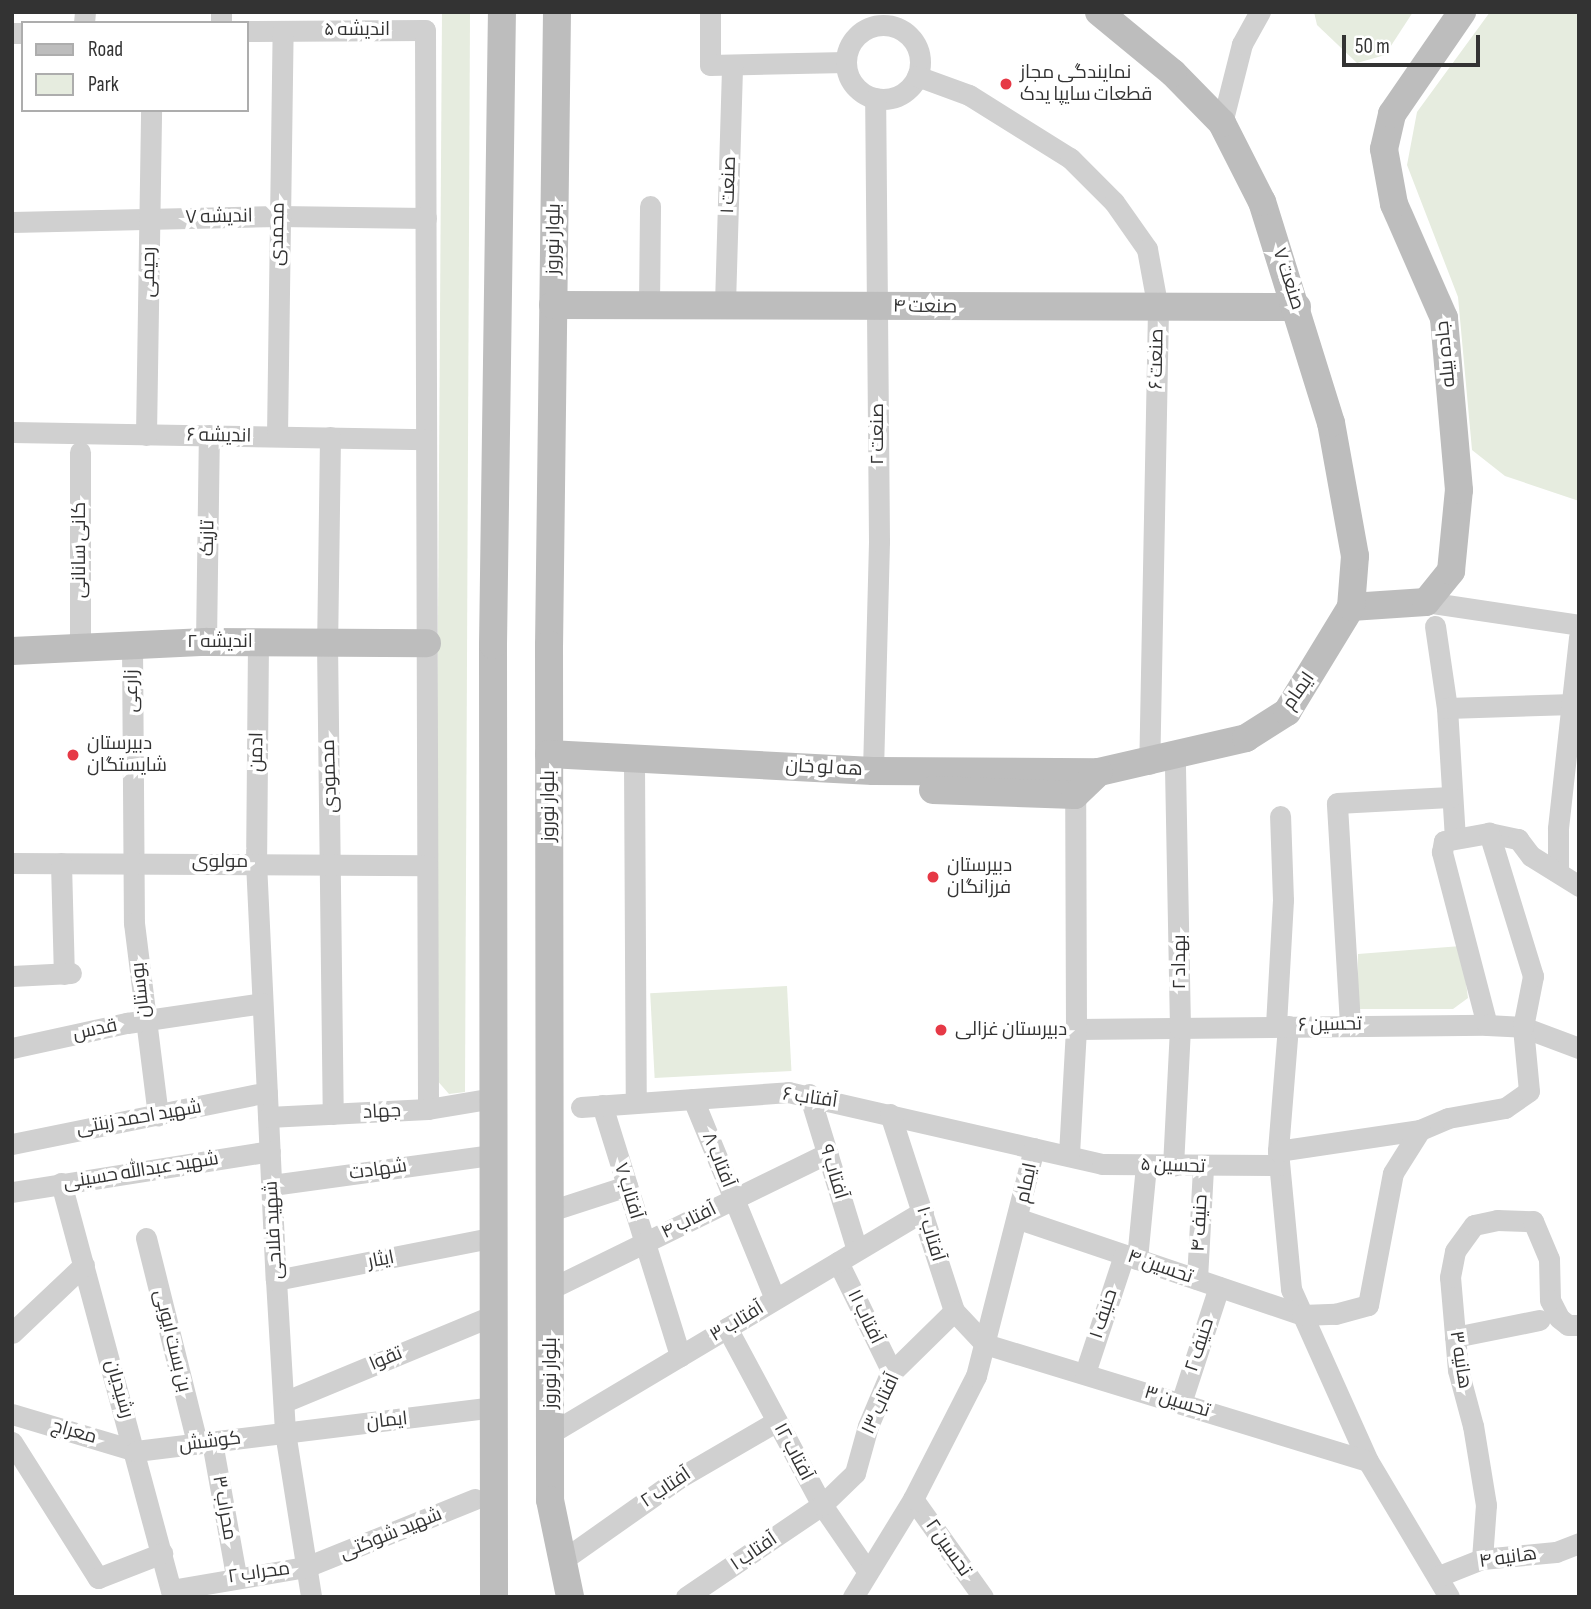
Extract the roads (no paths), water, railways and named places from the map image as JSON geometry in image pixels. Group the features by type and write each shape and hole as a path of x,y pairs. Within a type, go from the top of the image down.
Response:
{"street":[{"path":"494,1597 494,645 502,12"},
{"name":"بلوار نوروز","path":"556,12 549,764 550,1500 560,1562 570,1597"},
{"path":"710,12 710,65 846,62"},
{"name":"صنعت ۷","path":"1099,12 1173,73 1222,123 1262,202 1297,307 1331,423 1352,543 1351,607"},
{"path":"1222,123 1242,44 1260,12"},
{"name":"جاده بیله","path":"1430,614 1451,571 1459,491 1444,318 1394,204 1384,149 1392,114 1462,12"},
{"name":"اندیشه ۵","path":"248,31 283,31 343,20 425,30 426,218"},
{"path":"903,20 918,51 917,76 902,94 875,98 851,81 846,62 850,46 867,29 903,20"},
{"name":"محمدی","path":"278,436 278,216 283,31"},
{"name":"صنعت ۱","path":"725,304 732,66"},
{"name":"صنعت ۶","path":"917,76 969,95 1070,158 1114,202 1147,249 1158,309 1162,761"},
{"name":"صنعت ۲","path":"873,771 879,541 875,98"},
{"name":"رحیمی","path":"146,435 151,112"},
{"path":"649,304 650,206"},
{"name":"اندیشه ۷","path":"12,222 278,216 426,218"},
{"path":"426,218 428,1109"},
{"name":"صنعت ۴","path":"553,305 725,304 1158,309 1297,307"},
{"name":"اندیشه ۶","path":"12,432 426,439"},
{"name":"تازیک","path":"206,642 209,435"},
{"name":"محمودی","path":"330,437 327,642 333,863 333,1114"},
{"name":"کانی سانانی","path":"80,452 80,648"},
{"path":"1351,607 1579,625"},
{"name":"ایمام","path":"853,1597 913,1499 976,1376 1019,1219 1034,1148 1069,1154 1076,1029 1083,780 1246,738 1287,712 1351,607"},
{"path":"1430,614 1447,708 1450,797 1455,838"},
{"path":"1558,871 1558,828 1579,637"},
{"name":"اندیشه ۲","path":"12,651 206,642 427,643"},
{"name":"ادمن","path":"256,862 258,642"},
{"name":"زارعی","path":"132,645 132,863"},
{"path":"1447,708 1573,704"},
{"name":"بهداد ۲","path":"1162,761 1180,1028 1173,1166"},
{"path":"549,764 1083,780"},
{"path":"634,768 636,1103"},
{"name":"هه لو خان","path":"634,768 873,771 1083,780"},
{"path":"1350,1024 1337,803 1450,797"},
{"path":"1280,816 1283,900 1279,1158 1292,1289 1368,1461 1439,1576 1449,1597"},
{"path":"1487,1025 1442,852 1444,841 1489,833 1518,839 1531,856 1579,886"},
{"name":"تحسین ۵","path":"1069,1154 1102,1164 1203,1168 1279,1158 1420,1130 1448,1118 1505,1108 1523,1100 1529,1091 1523,1027 1533,976 1489,833"},
{"name":"مولوی","path":"12,863 256,862 428,865"},
{"name":"شهید فلاحی","path":"256,862 285,1432 311,1597"},
{"path":"12,976 68,973 61,863"},
{"name":"بوستان","path":"132,863 145,1020 158,1116"},
{"name":"قدس","path":"12,1048 145,1020 262,1003"},
{"name":"تحسین ۶","path":"1076,1029 1350,1024 1487,1025 1523,1027 1579,1048"},
{"name":"شهید احمد زینتی","path":"12,1144 267,1092"},
{"name":"آفتاب ۶","path":"592,1106 694,1098 809,1094 1034,1148"},
{"name":"آفتاب ۹","path":"809,1094 857,1250"},
{"name":"جهاد","path":"268,1117 428,1109 495,1098"},
{"name":"آفتاب ۸","path":"694,1098 775,1299"},
{"name":"آفتاب ۷","path":"592,1106 627,1186 680,1356"},
{"name":"آفتاب ۱۰","path":"890,1114 954,1311 985,1344"},
{"path":"1302,1315 1335,1314 1368,1305 1393,1173 1420,1130"},
{"name":"شهید عبدالله حسینی","path":"12,1192 270,1151"},
{"name":"آفتاب ۴","path":"550,1289 827,1153"},
{"name":"شهادت","path":"272,1185 484,1156"},
{"name":"حنیف ۱","path":"1084,1373 1130,1257 1146,1165"},
{"name":"حنیف ۴","path":"1197,1279 1203,1168"},
{"name":"رشیدیان","path":"61,1183 136,1451 172,1593"},
{"path":"550,1211 627,1186"},
{"name":"آفتاب ۳","path":"551,1433 923,1211"},
{"name":"تحسین ۴","path":"1019,1219 1302,1315"},
{"name":"هانیه ۳","path":"1482,1559 1486,1505 1455,1337 1450,1277 1455,1251 1474,1225 1497,1220 1533,1221 1549,1259 1550,1300 1559,1318 1569,1325 1579,1325"},
{"name":"بن بست ایوبی","path":"146,1238 205,1442"},
{"name":"ایثار","path":"276,1280 485,1239"},
{"name":"آفتاب ۱۱","path":"838,1262 892,1372"},
{"path":"12,1333 84,1265"},
{"name":"حنیف ۲","path":"1181,1403 1219,1287"},
{"name":"آفتاب ۱۳","path":"822,1505 855,1473 868,1426 892,1372 954,1311"},
{"name":"تقوا","path":"284,1402 489,1317"},
{"path":"1455,1337 1539,1320"},
{"name":"آفتاب ۱۲","path":"727,1328 822,1505 868,1572"},
{"name":"تحسین ۳","path":"985,1344 1368,1461"},
{"name":"ایمان","path":"285,1432 488,1408"},
{"name":"معراج","path":"12,1414 136,1451"},
{"name":"آفتاب ۲","path":"560,1562 679,1478 777,1421"},
{"name":"کوشش","path":"136,1451 285,1432"},
{"path":"12,1442 98,1578 162,1553"},
{"name":"محراب ۳","path":"205,1442 236,1575"},
{"name":"شهید شوکتی","path":"306,1567 475,1499"},
{"name":"تحسین ۲","path":"913,1499 982,1597"},
{"name":"آفتاب ۱","path":"685,1597 822,1505"},
{"name":"هانیه ۴","path":"1439,1576 1482,1559 1556,1552 1579,1543"},
{"name":"محراب ۲","path":"172,1593 236,1575 306,1567"}],"place":[{"name":"نمایندگی مجاز قطعات سایپا یدک","path":"1006,84"},
{"name":"دبیرستان شایستگان","path":"73,755"},
{"name":"دبیرستان فرزانگان","path":"933,877"},
{"name":"دبیرستان غزالی","path":"941,1030"}]}
